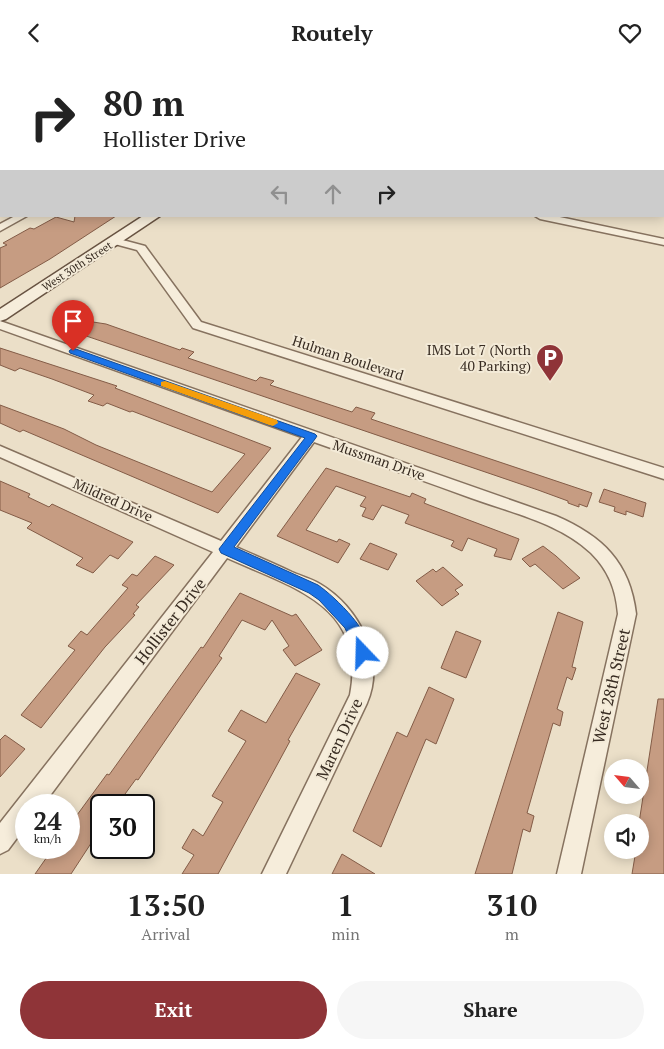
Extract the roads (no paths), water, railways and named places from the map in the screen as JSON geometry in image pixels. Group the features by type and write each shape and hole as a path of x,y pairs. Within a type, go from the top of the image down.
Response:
{"main road":[{"name":"West 30th Street","path":"0,316 151,217"}],"street":[{"path":"0,228 20,217"},
{"path":"545,217 664,242"},
{"name":"Hulman Boulevard","path":"115,241 141,248 197,325 664,474"},
{"name":"Mussman Drive","path":"0,325 550,520 581,536 608,560"},
{"name":"Hollister Drive","path":"37,794 312,436"},
{"name":"Mildred Drive","path":"0,451 226,549"},
{"name":"Maren Drive","path":"226,549 314,589 324,596 350,623 361,644 363,653 364,681 358,703 274,874"},
{"name":"West 28th Street","path":"569,874 627,615 623,587 608,560"},
{"path":"0,842 15,822"}],"place":[{"name":"IMS Lot 7 (North 40 Parking)","path":"550,382"}]}
